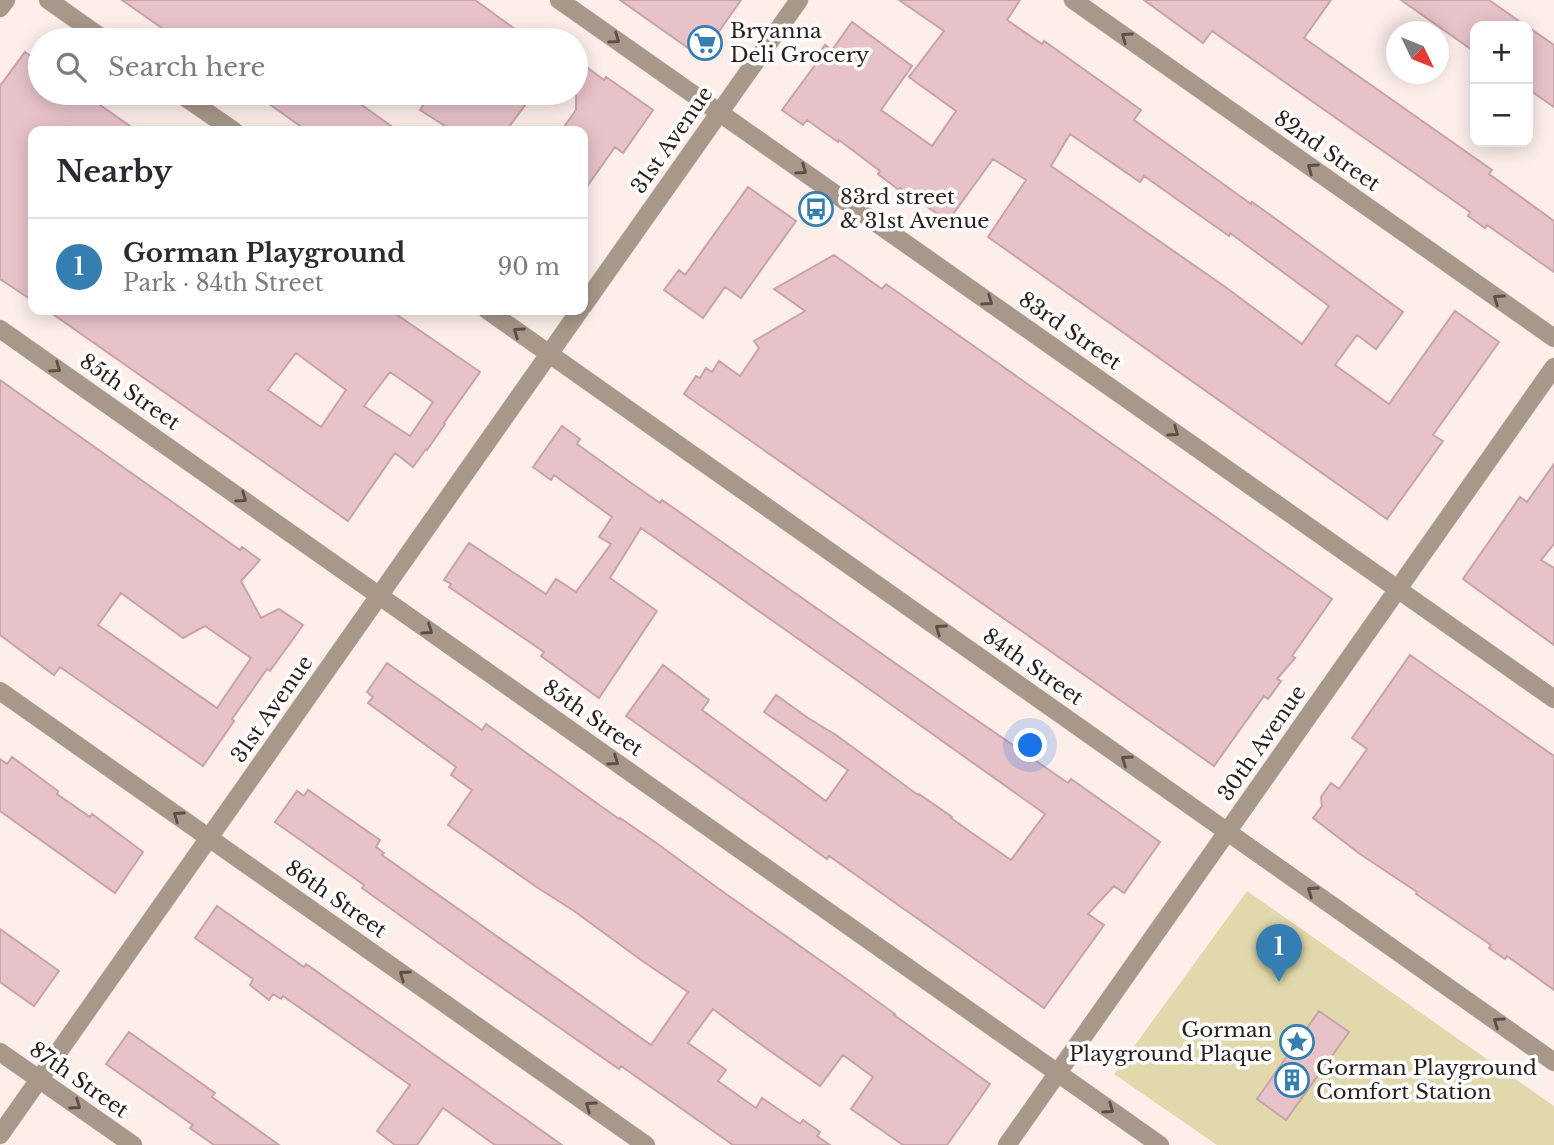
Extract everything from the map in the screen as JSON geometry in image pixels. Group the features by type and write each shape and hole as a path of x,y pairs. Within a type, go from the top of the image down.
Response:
{"street":[{"path":"0,8 6,0"},
{"path":"48,0 88,28"},
{"name":"83rd Street","path":"559,0 1554,699"},
{"name":"31st Avenue","path":"588,299 799,0"},
{"name":"82nd Street","path":"1073,0 1554,338"},
{"path":"196,105 227,126"},
{"name":"84th Street","path":"494,315 1554,1062"},
{"name":"31st Avenue","path":"0,1135 577,315"},
{"name":"85th Street","path":"0,329 1160,1145"},
{"name":"30th Avenue","path":"1007,1145 1554,368"},
{"name":"86th Street","path":"0,691 646,1145"},
{"name":"87th Street","path":"0,1052 132,1145"}],"shaded area":[{"path":"1247,891 1554,1106 1554,1145 1217,1145 1114,1074"}],"building":[{"path":"122,0 475,0 514,28 162,28"},
{"path":"620,0 741,0 701,57"},
{"path":"899,0 1020,0 1007,20 1042,44 1044,41 1141,110 1134,120 1403,312 1376,349 1357,335 1335,365 1389,404 1455,311 1499,342 1433,435 1443,441 1387,519 988,237 1026,180 993,159 948,221 900,188 899,190 878,174 880,171 839,140 838,142 807,120 803,125 782,110 815,65 812,63 825,45 832,50 852,22 912,66 881,110 932,146 956,111 909,77 944,31","holes":["1070,134 1140,182 1144,176 1229,236 1230,233 1329,306 1302,344 1224,286 1051,166"]},
{"path":"1144,0 1331,0 1304,38 1492,170 1489,174 1554,221 1554,272 1487,225 1485,228 1468,216 1470,212 1212,31 1203,43"},
{"path":"1401,0 1489,0 1519,21 1470,21 1470,48 1449,34 1449,21 1431,21"},
{"path":"1533,30 1554,45 1554,107 1533,92"},
{"path":"25,52 28,54 28,105 100,105 130,126 28,126 28,298 0,279 0,86"},
{"path":"588,68 604,80 606,77 653,110 623,153 615,147 588,185 588,126 565,126 576,110 576,105 588,105"},
{"path":"271,105 362,105 391,126 300,126"},
{"path":"423,105 525,105 510,126 445,126 420,110"},
{"path":"748,187 796,221 741,298 725,287 703,318 664,290 679,270 685,275"},
{"path":"834,255 882,289 886,284 1332,599 1292,656 1295,658 1277,679 1281,681 1268,699 1264,696 1214,766 684,394 696,376 700,378 706,368 712,372 719,361 740,376 759,348 754,341 805,311 774,289"},
{"path":"54,315 397,315 480,372 413,467 395,453 348,521","holes":["296,353 346,390 321,427 268,390","390,372 433,402 410,436 364,406"]},
{"path":"0,380 240,550 242,547 260,560 241,581 261,618 279,609 303,625 270,671 267,669 203,766 60,667 54,675 0,635","holes":["121,593 183,638 205,626 251,658 217,708 98,625"]},
{"path":"562,426 580,439 577,444 660,503 662,500 1068,783 1071,779 1160,842 1124,893 1114,886 1088,914 1104,925 1044,1008 829,856 827,859 626,716 663,665 709,700 702,710 826,801 848,770 764,712 776,695 1011,860 1045,814 841,669 641,528 610,578 657,611 599,698 541,656 544,652 449,587 451,584 444,580 469,543 546,594 556,579 576,592 611,544 599,537 612,517 554,475 551,480 533,467"},
{"path":"1554,464 1554,544 1541,560 1554,568 1554,645 1463,579 1520,497 1527,502"},
{"path":"1410,655 1554,756 1554,990 1507,956 1505,959 1489,948 1491,945 1313,818 1322,806 1321,797 1331,783 1339,789 1367,749 1352,738"},
{"path":"387,663 482,730 486,724 655,842 990,1084 947,1145 903,1145 851,1109 873,1077 843,1055 820,1086 713,1009 688,1043 726,1070 718,1081 756,1108 762,1098 800,1124 803,1120 820,1132 817,1136 830,1145 733,1145 468,964 275,822 297,791 304,796 308,790 380,840 376,847 384,853 382,855 651,1045 688,992 448,825 472,790 451,775 456,767 368,703 373,697 367,692"},
{"path":"12,757 58,791 57,794 90,817 92,814 143,852 115,893 0,811 0,759 7,764"},
{"path":"217,906 304,967 306,964 562,1145 495,1145 443,1108 417,1145 395,1145 377,1131 410,1085 283,996 281,999 273,994 269,1000 250,985 253,979 195,938"},
{"path":"0,929 59,971 34,1006 0,982"},
{"name":"Gorman Playground Comfort Station","path":"1319,1011 1349,1032 1286,1120 1257,1099"},
{"path":"129,1032 215,1093 212,1097 279,1145 214,1145 190,1128 193,1125 106,1064"}],"place":[{"name":"Bryanna Deli Grocery","path":"705,43"},
{"name":"83rd street & 31st Avenue","path":"816,209"},
{"name":"Gorman Playground","path":"1279,982"},
{"name":"Gorman Playground Plaque","path":"1297,1042"},
{"name":"Gorman Playground Comfort Station","path":"1292,1080"}]}
